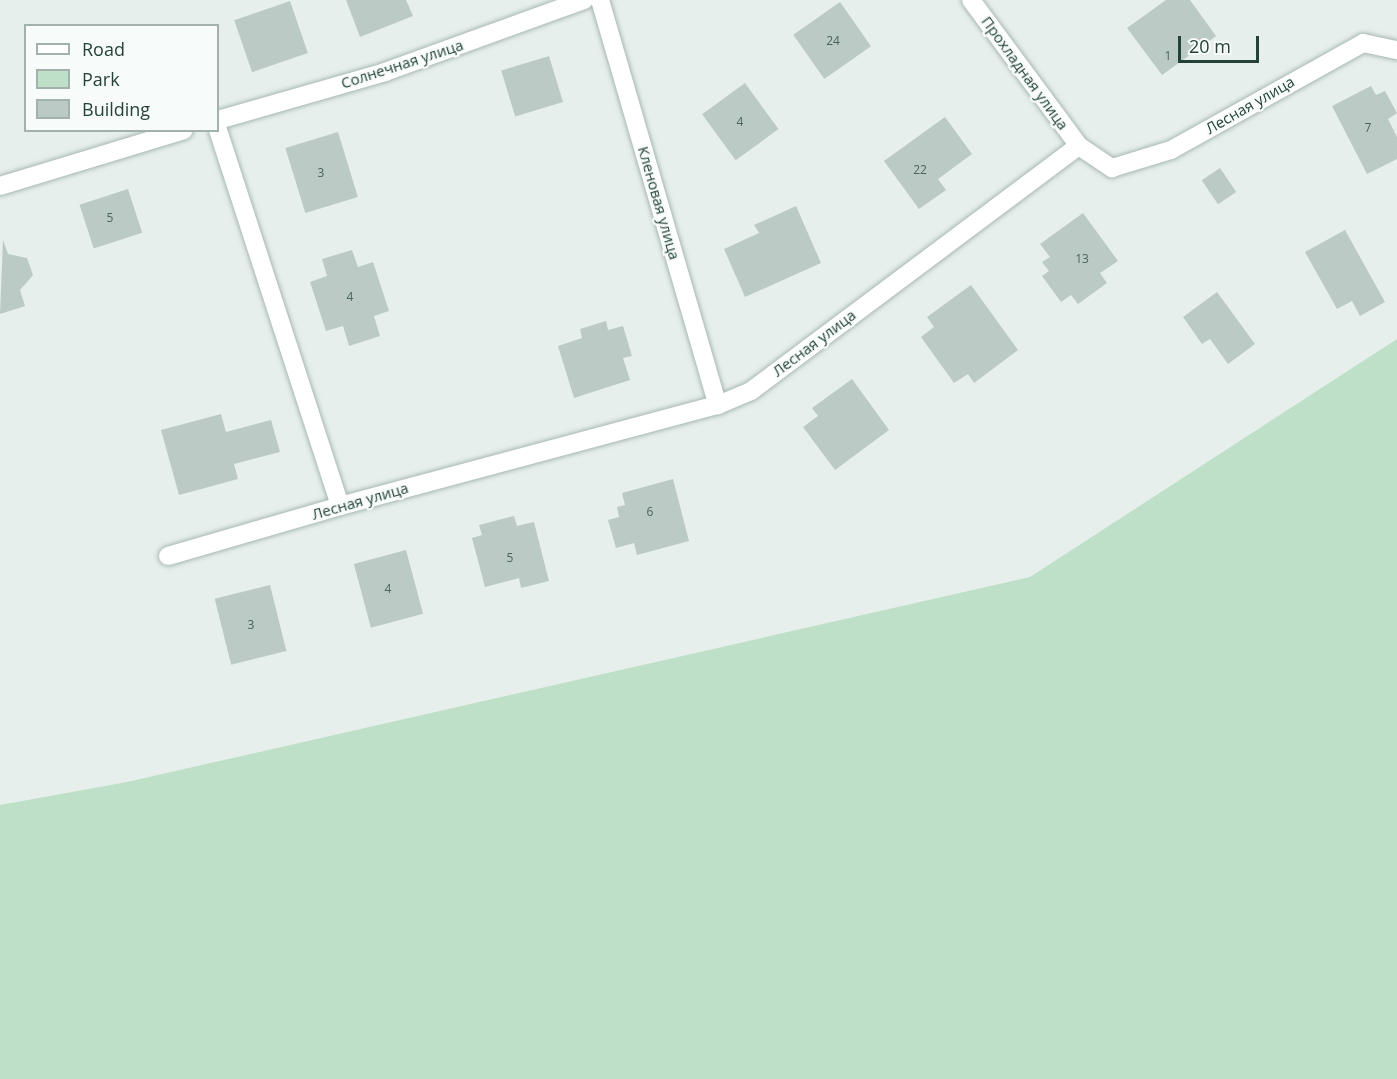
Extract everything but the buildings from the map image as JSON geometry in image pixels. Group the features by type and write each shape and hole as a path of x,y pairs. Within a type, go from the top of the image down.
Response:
{"street":[{"name":"Солнечная улица","path":"219,120 385,72 584,0"},
{"name":"Кленовая улица","path":"600,0 718,405"},
{"name":"Прохладная улица","path":"972,0 1078,146"},
{"name":"Лесная улица","path":"168,556 340,506 718,405 751,391 1078,146 1112,168 1162,153 1363,43 1397,50"},
{"path":"0,186 177,132"},
{"path":"219,132 340,506"}],"green space":[{"path":"1397,339 1397,1079 0,1079 0,805 127,782 1030,577"}]}
